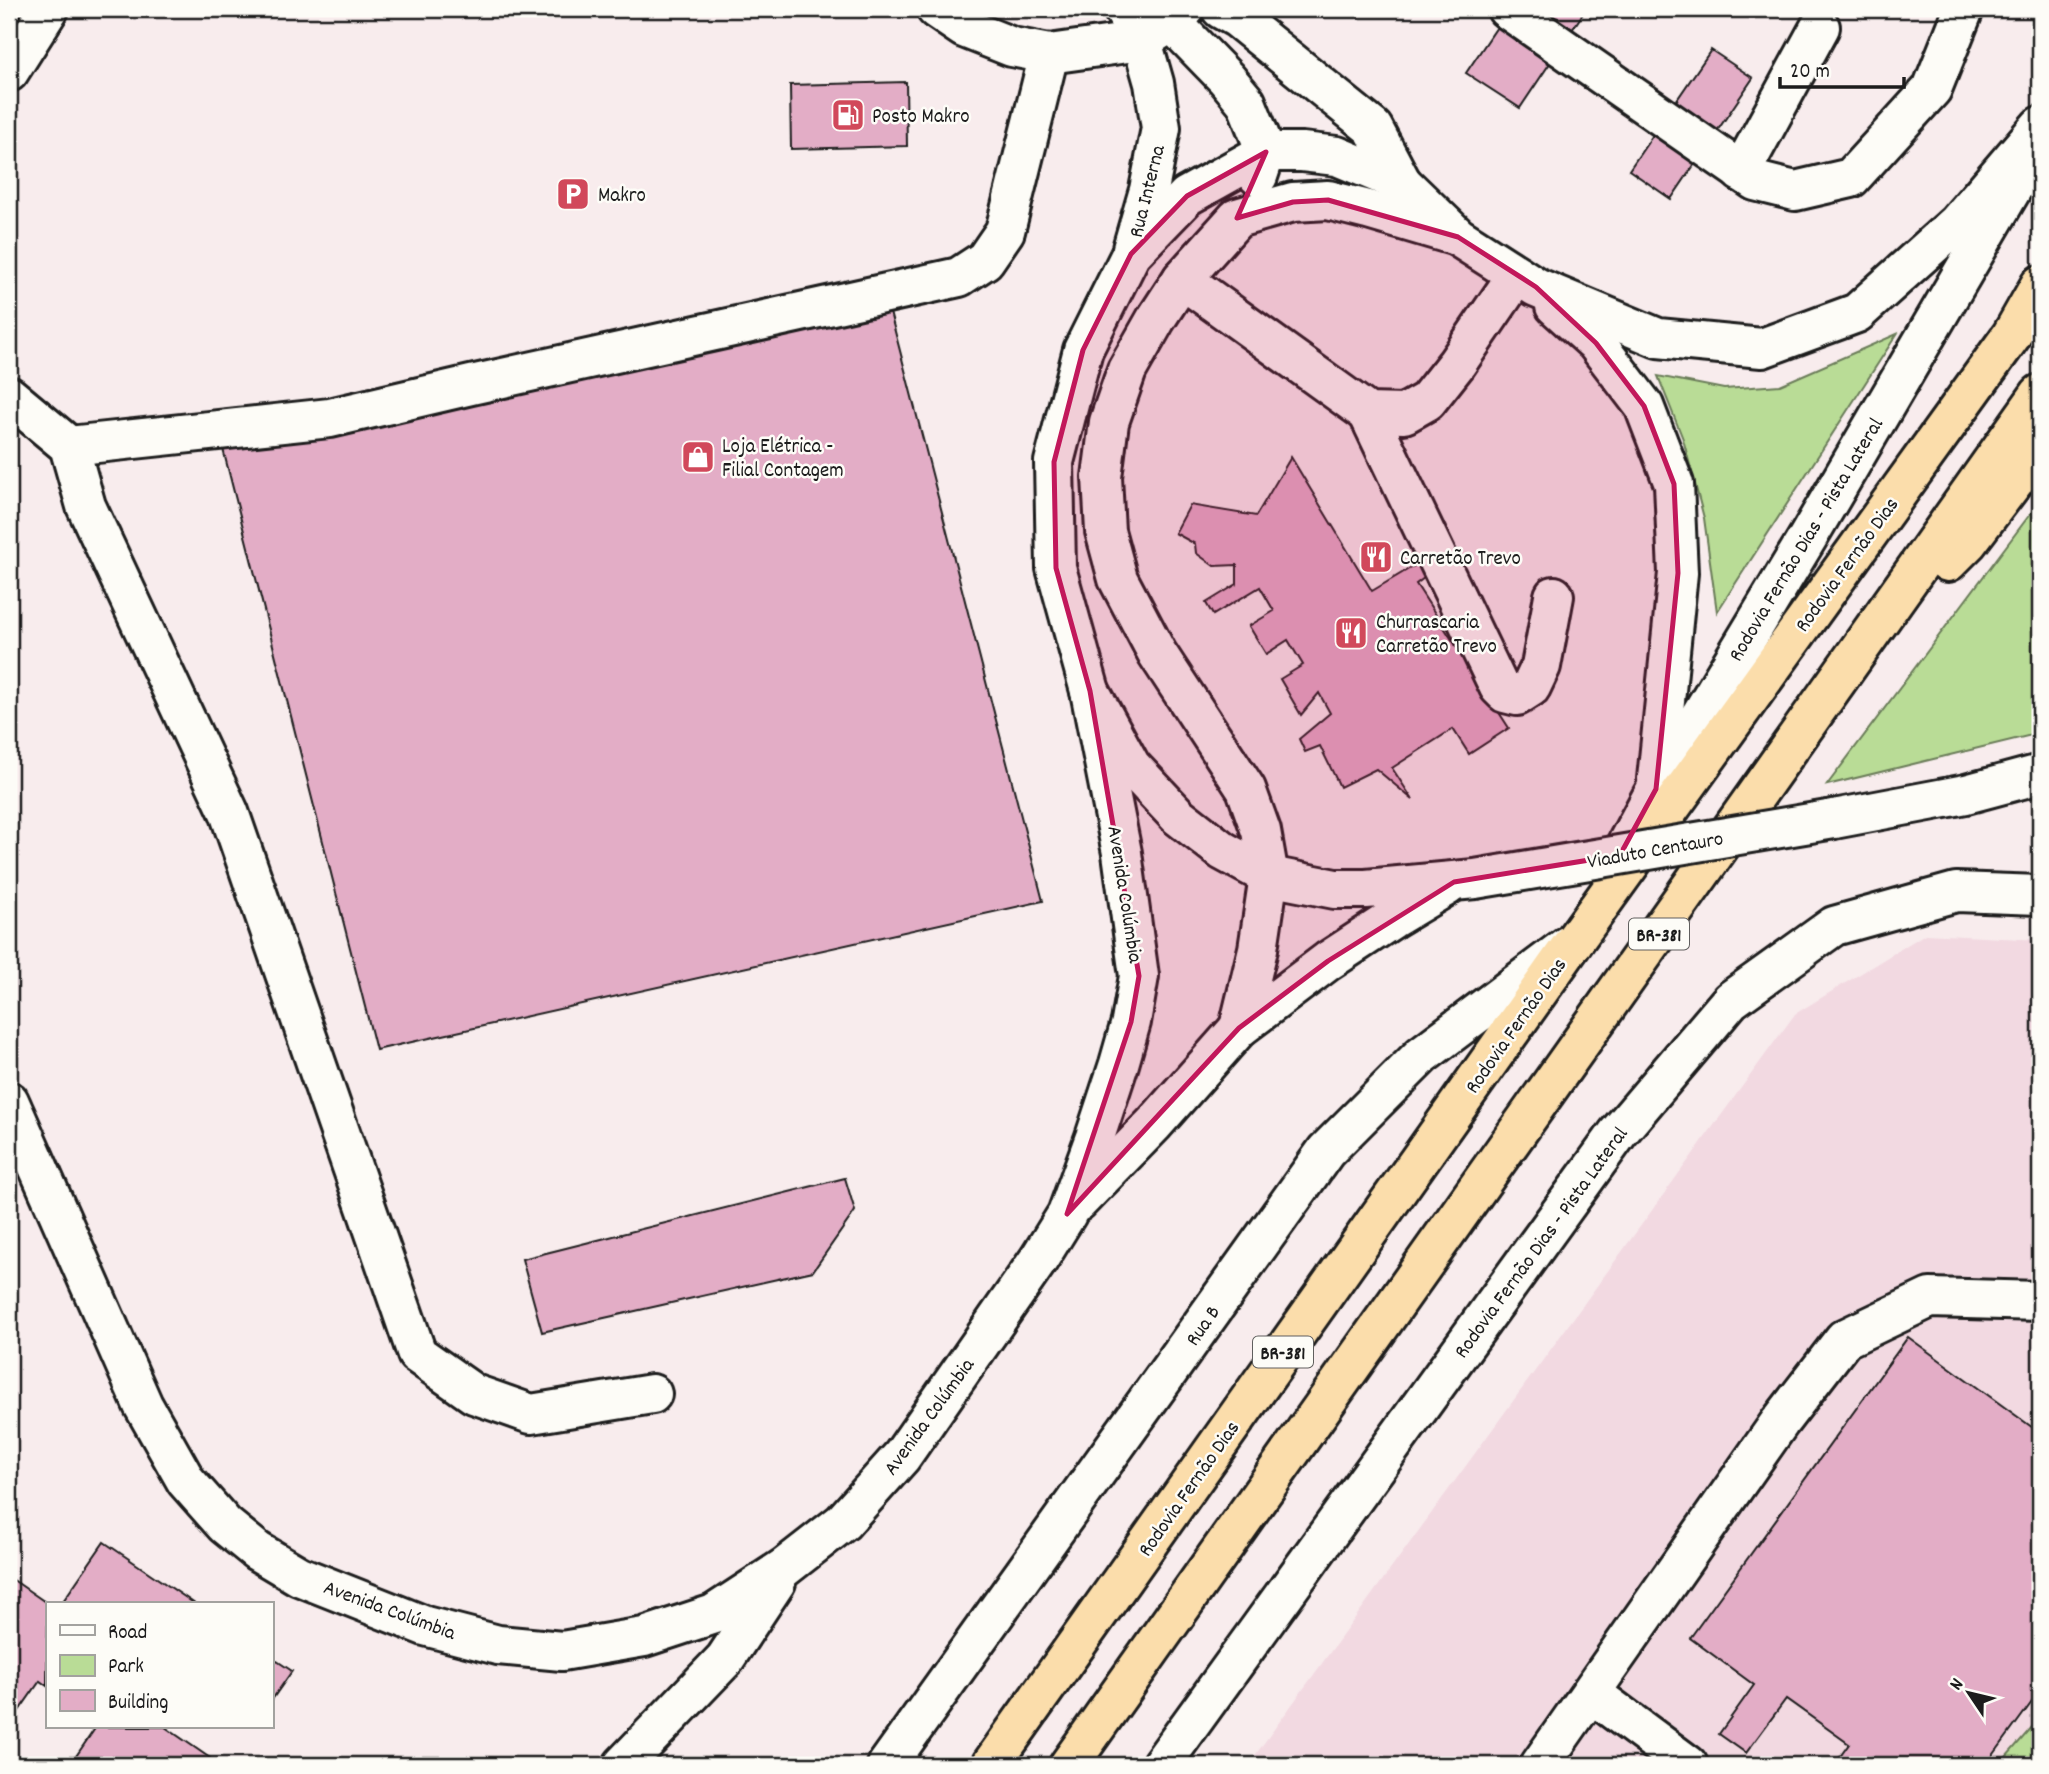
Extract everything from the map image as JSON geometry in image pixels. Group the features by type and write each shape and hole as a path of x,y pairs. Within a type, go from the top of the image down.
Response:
{"highway":[{"name":"Rodovia Fernão Dias","path":"992,1765 1575,940 2011,336 2040,285"},
{"name":"BR-381","path":"1069,1765 2040,394"},
{"name":"BR-381","path":"1853,659 1968,541 2040,447"}],"street":[{"path":"9,72 49,9"},
{"path":"936,9 964,29 1012,47 1049,54 1156,18 1226,78 1246,102 1266,152 1255,186 1237,218 1182,279 1127,370 1109,422 1102,477 1105,531 1118,579 1157,653 1246,789 1261,831 1269,876 1258,949 1238,1028"},
{"path":"1221,9 1237,18 1373,128 1402,183 1458,237 1527,281 1658,338 1762,348 1857,313 1956,223 2040,125"},
{"path":"1507,9 1755,181 1795,191 1851,178 1932,89 1964,9"},
{"name":"Rua Interna","path":"1131,254 1149,190 1161,128 1154,83 1156,18"},
{"path":"1741,172 1820,27"},
{"path":"69,446 330,418 959,277 985,260 1006,231 1049,54"},
{"name":"Rodovia Fernão Dias - Pista Lateral","path":"1575,940 1656,789 2040,142"},
{"path":"1090,691 1056,568 1054,462 1083,350 1131,254 1187,196 1266,152 1337,156 1402,183"},
{"path":"1237,218 1293,202 1328,201 1458,237"},
{"path":"1182,279 1368,413 1499,687 1505,693 1517,696 1531,687 1541,666 1554,596"},
{"path":"1368,413 1404,414 1427,401 1527,281"},
{"path":"1527,281 1596,343 1644,406 1674,484 1678,573 1656,789"},
{"path":"9,396 69,446 86,506 229,812 417,1354 474,1394 531,1415 652,1394"},
{"name":"Viaduto Centauro","path":"1090,691 1131,766 1178,816 1223,851 1269,876 1335,889 1465,881 1965,794"},
{"name":"Avenida Colúmbia","path":"9,1101 143,1405 186,1481 225,1525 257,1551 299,1576 425,1626 498,1645 562,1651 644,1637 713,1614 784,1568 843,1522 902,1456 1040,1259 1067,1214 1119,1064 1131,1022 1139,976 1122,853 1090,691"},
{"path":"1965,794 2040,774"},
{"path":"1965,794 2040,802"},
{"name":"Avenida Colúmbia","path":"1067,1214 1154,1124 1238,1028 1328,961 1392,919 1465,881"},
{"name":"Rodovia Fernão Dias - Pista Lateral","path":"1161,1765 1618,1133 1731,1000 1834,926 1956,892 2040,895"},
{"name":"Rua B","path":"887,1765 1326,1151 1422,1055 1575,940"},
{"path":"1540,1765 1780,1422 1844,1339 1930,1298 2040,1301"},
{"path":"623,1765 725,1659 784,1568"},
{"path":"1591,1693 1688,1765"}],"highlighted area":[{"path":"1266,152 1237,218 1293,202 1328,200 1458,237 1536,287 1596,343 1644,406 1674,484 1678,573 1656,789 1620,855 1454,882 1328,961 1239,1028 1067,1214 1131,1022 1139,976 1090,691 1056,568 1054,462 1083,350 1131,254 1187,196"}],"shaded area":[{"path":"1925,934 2040,940 2040,1765 1248,1765 1795,1014"}],"green space":[{"path":"1897,334 1717,612 1704,518 1683,439 1658,376 1724,389 1780,385"},
{"path":"2040,501 2040,733 1827,785"},
{"path":"2040,1718 2040,1765 1999,1765"}],"building":[{"path":"1509,9 1586,9 1520,108 1466,73"},
{"path":"1711,50 1753,78 1671,199 1629,170"},
{"name":"Posto Makro","path":"906,82 907,146 791,149 790,85"},
{"path":"886,297 1043,901 376,1050 223,449"},
{"name":"Churrascaria Carretão Trevo","path":"1291,457 1372,591 1429,557 1436,569 1416,584 1509,728 1469,754 1453,729 1392,768 1413,800 1376,769 1340,787 1320,746 1305,752 1299,739 1330,713 1319,693 1301,715 1280,679 1303,665 1288,640 1266,654 1249,626 1274,611 1260,587 1213,615 1206,603 1237,584 1237,565 1214,566 1196,553 1195,544 1175,533 1190,505 1256,516"},
{"path":"845,1178 855,1211 813,1271 542,1332 522,1259"},
{"path":"1908,1337 2040,1433 2040,1691 1986,1765 1883,1765 1872,1757 1866,1765 1834,1765 1849,1744 1786,1699 1746,1753 1719,1734 1754,1685 1690,1638"},
{"path":"104,1542 192,1602 62,1602"},
{"path":"9,1577 46,1603 46,1685 40,1681 9,1725"},
{"path":"273,1658 292,1671 273,1698"},
{"path":"95,1728 166,1728 220,1765 70,1765"}],"place":[{"name":"Posto Makro","path":"848,115"},
{"name":"Makro","path":"573,194"},
{"name":"Loja Elétrica - Filial Contagem","path":"698,457"},
{"name":"Carretão Trevo","path":"1376,557"},
{"name":"Churrascaria Carretão Trevo","path":"1351,633"}]}
